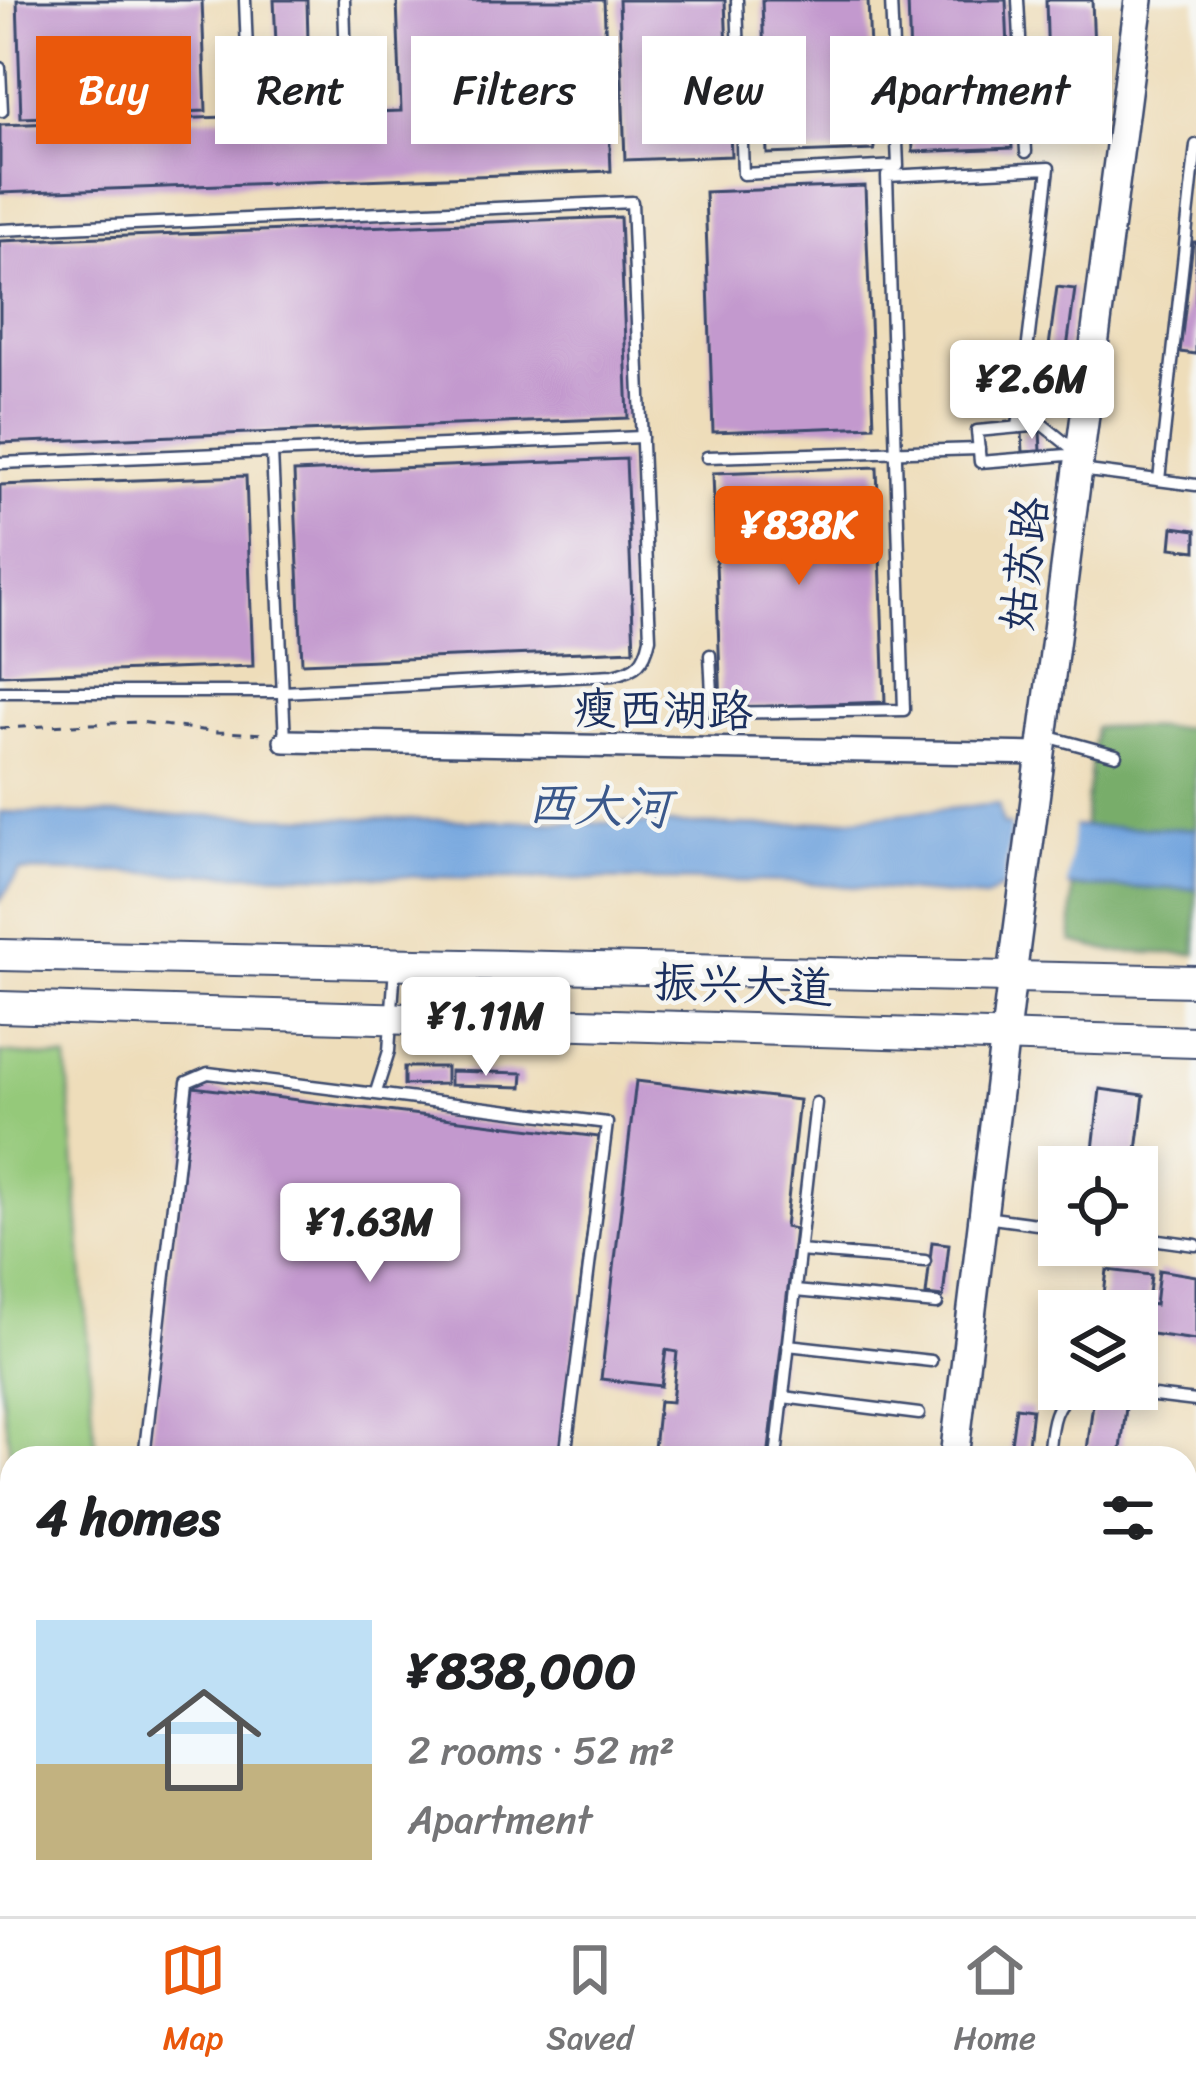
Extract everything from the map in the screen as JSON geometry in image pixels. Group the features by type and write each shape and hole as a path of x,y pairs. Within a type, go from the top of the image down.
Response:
{"main road":[{"name":"振兴大道","path":"0,955 1196,981"},
{"name":"振兴大道","path":"0,1007 1196,1042"}],"street":[{"name":"姑苏路","path":"1012,976 1139,0"},
{"name":"瘦西湖路","path":"285,741 1040,757"},
{"path":"956,1446 1012,976"}],"lane":[{"path":"245,0 246,36"},
{"path":"344,0 345,36"},
{"path":"737,0 743,174 898,166 891,0"},
{"path":"1018,0 1026,152"},
{"path":"0,68 2,111"},
{"path":"1159,480 1196,145"},
{"path":"710,655 712,713 904,710 887,176 1049,168 1018,427"},
{"path":"0,230 632,202 650,638 646,657 634,671 284,692 0,692"},
{"path":"1078,462 1043,425 977,431 980,462 1078,462 1196,485"},
{"path":"0,463 642,437"},
{"path":"707,457 979,449"},
{"path":"272,452 285,741"},
{"path":"1040,757 1115,755"},
{"path":"376,1092 389,1051 395,963"},
{"path":"145,1446 187,1082 208,1073 607,1123 567,1446"},
{"path":"777,1446 816,1103"},
{"path":"983,1217 1038,1224"},
{"path":"1158,1239 1196,1244"},
{"path":"799,1251 925,1261"},
{"path":"795,1291 937,1304"},
{"path":"788,1345 931,1361"},
{"path":"1158,1396 1196,1401"},
{"path":"783,1397 920,1414"},
{"path":"1050,1446 1056,1410"}],"path":[{"path":"0,728 139,722 275,734 285,741"}],"green space":[{"path":"1095,727 1196,728 1196,829 1084,827"},
{"path":"1072,887 1196,889 1196,954 1113,952 1072,942"},
{"path":"0,1053 67,1059 95,1446 9,1446 0,1381"}],"water":[{"path":"998,804 1003,825 1196,829 1196,889 1006,885 985,898 797,882 20,871 0,901 0,812 775,826"}],"pier":[{"path":"1012,819 1074,820 1066,893 1003,894"}],"building":[{"path":"17,0 202,0 206,111 191,112 191,36 36,36 36,117 21,118"},
{"path":"274,0 307,0 308,36 276,36"},
{"path":"397,0 604,0 605,36 411,36 411,144 610,144 611,171 0,193 0,125 36,124 36,144 191,144 191,118 215,117 215,144 387,144 387,111 401,111"},
{"path":"619,0 725,0 726,36 642,36 642,144 731,144 731,156 625,160"},
{"path":"762,0 868,0 869,36 830,36 830,144 874,144 874,150 767,154 767,144 806,144 806,36 763,36"},
{"path":"908,0 1006,0 1007,36 909,36"},
{"path":"1046,0 1092,0 1093,36 1047,36"},
{"path":"913,144 1012,144 1012,148 913,152"},
{"path":"865,186 874,426 713,432 705,192"},
{"path":"620,217 628,418 0,443 0,241"},
{"path":"1196,242 1196,354 1180,352"},
{"path":"1057,287 1075,289 1059,408 1041,406"},
{"path":"1040,431 1041,451 1023,452 1022,432"},
{"path":"626,459 634,650 302,663 294,472"},
{"path":"877,467 885,702 721,708 713,473"},
{"path":"246,476 253,666 0,675 0,485"},
{"path":"1173,527 1196,530 1196,551 1171,548"},
{"path":"404,1067 446,1067 446,1084 404,1085"},
{"path":"450,1071 523,1073 522,1087 450,1085"},
{"path":"636,1081 799,1100 785,1227 795,1229 769,1446 654,1446 659,1401 672,1402 677,1352 666,1350 661,1386 601,1379"},
{"path":"193,1087 599,1137 561,1446 149,1446"},
{"path":"1100,1089 1144,1095 1138,1146 1093,1146"},
{"path":"932,1242 949,1244 943,1297 926,1295"},
{"path":"1107,1270 1151,1275 1149,1290 1105,1290"},
{"path":"1159,1270 1196,1276 1196,1340 1158,1335"},
{"path":"1016,1407 1032,1409 1028,1446 1011,1446"},
{"path":"1092,1410 1126,1410 1121,1446 1088,1446"}],"water label":[{"name":"西大河","path":"599,805"}]}
